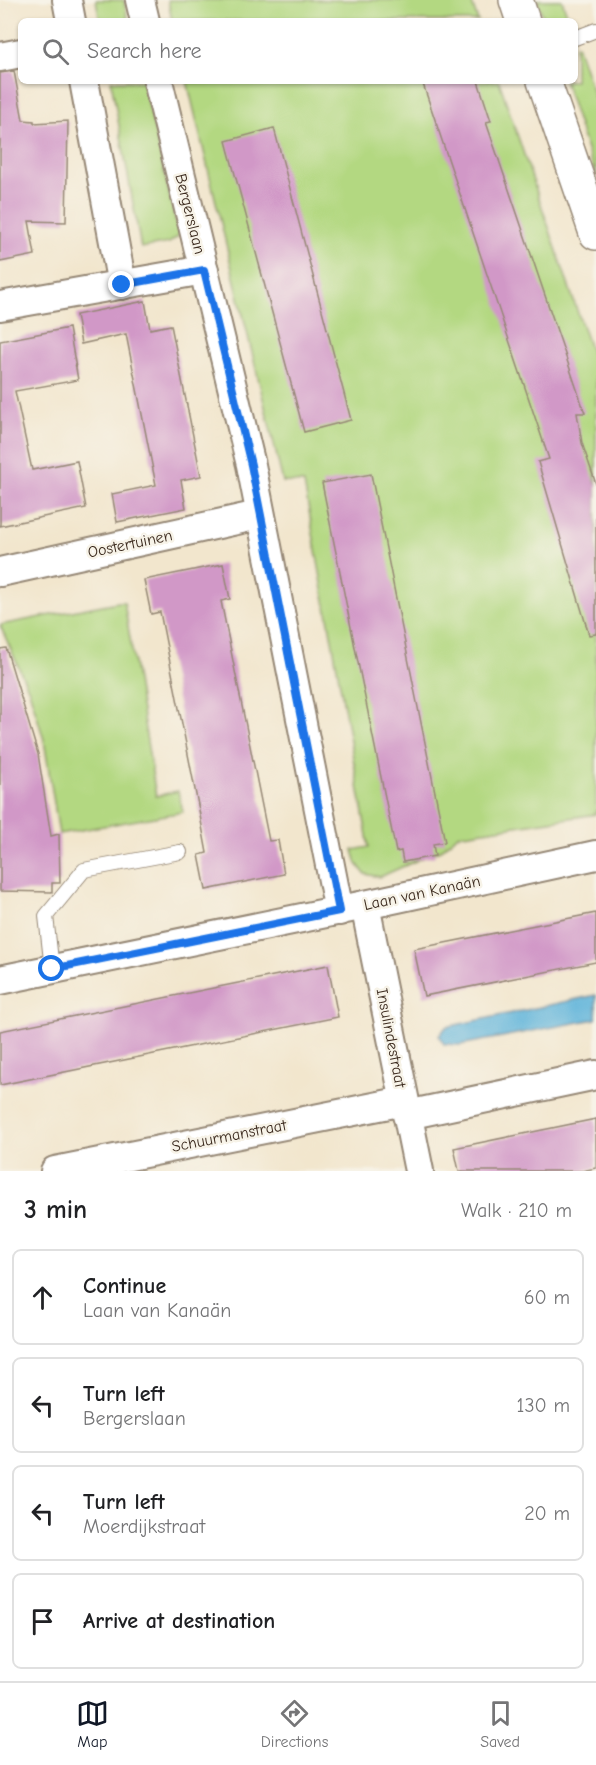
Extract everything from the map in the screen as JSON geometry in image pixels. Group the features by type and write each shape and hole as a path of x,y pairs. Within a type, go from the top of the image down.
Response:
{"main road":[{"path":"516,0 522,18"},
{"path":"545,84 596,233"}],"street":[{"path":"67,0 70,18"},
{"path":"140,0 144,18"},
{"path":"0,57 18,54"},
{"path":"85,84 122,285"},
{"name":"Bergerslaan","path":"159,84 251,465 259,515 352,908"},
{"path":"0,306 204,270"},
{"name":"Oostertuinen","path":"0,572 259,515"},
{"name":"Laan van Kanaän","path":"0,980 596,855"},
{"name":"Insulindestraat","path":"352,908 405,1108 419,1171"},
{"name":"Schuurmanstraat","path":"55,1171 596,1075"}],"lane":[{"path":"578,37 596,30"},
{"path":"52,969 46,916 84,870 180,852"}],"green space":[{"path":"96,0 124,0 127,18 99,18"},
{"path":"168,0 471,0 477,18 171,18"},
{"path":"537,0 562,0 568,17 543,17"},
{"path":"578,48 596,102 596,177 565,84 578,84"},
{"path":"112,84 144,84 179,236 169,243 141,248"},
{"path":"188,84 500,84 596,366 596,814 457,835 442,849 380,877 365,874 357,864 353,850 369,847 304,483 283,482"},
{"path":"124,602 156,796 178,791 183,812 59,834 44,740 30,693 0,625"}],"water":[{"path":"596,995 596,1019 460,1045 444,1044 439,1036 446,1027"}],"building":[{"path":"14,71 23,120 34,121 34,123 68,121 66,222 29,221 35,255 0,262 0,73"},
{"path":"423,84 479,84 491,121 486,122 585,413 577,413 582,443 596,484 596,634 589,635 538,462 549,459"},
{"path":"274,128 351,420 304,432 226,141"},
{"path":"145,301 150,329 171,325 201,476 181,480 186,508 117,522 112,494 156,485 126,334 81,344 76,315"},
{"path":"69,328 78,380 15,391 32,470 77,461 86,508 0,526 0,341"},
{"path":"371,474 445,842 433,844 435,856 403,862 401,851 396,852 322,483"},
{"path":"223,564 230,599 221,601 269,841 278,840 284,874 206,890 199,855 207,853 160,612 151,614 144,580"},
{"path":"6,648 38,754 51,836 59,834 60,883 52,883 52,892 0,891 0,649"},
{"path":"596,913 596,962 424,996 414,949"},
{"path":"328,965 338,1017 0,1085 0,1031"},
{"path":"596,1119 596,1168 582,1171 459,1171 454,1148"}],"route":[{"path":"52,969 339,911 259,515 251,465 204,270 122,285"}]}
